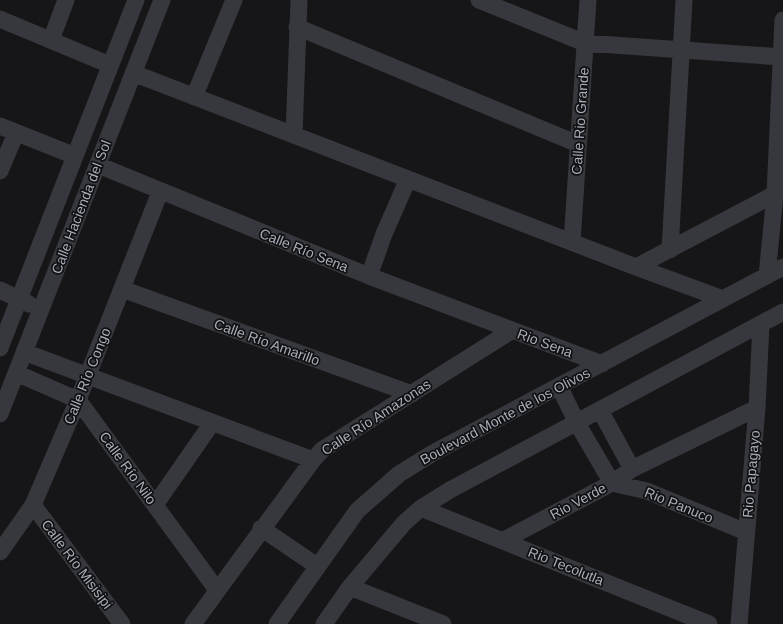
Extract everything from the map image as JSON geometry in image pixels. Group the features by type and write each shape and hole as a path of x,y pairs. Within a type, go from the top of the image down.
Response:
{"street":[{"path":"51,40 66,0"},
{"name":"Calle Hacienda del Sol","path":"0,348 5,318 19,298 136,0"},
{"name":"Calle Hacienda del Sol","path":"0,414 162,0"},
{"path":"194,97 234,0"},
{"path":"294,135 299,0"},
{"name":"Calle Rio Grande","path":"572,242 588,0"},
{"path":"670,250 684,0"},
{"path":"488,2 585,43 781,57"},
{"path":"0,19 110,65"},
{"path":"767,276 775,194 783,20"},
{"path":"126,25 149,35"},
{"path":"298,27 578,144"},
{"path":"134,73 636,268 723,299"},
{"path":"0,171 8,130 75,156"},
{"name":"Calle Río Sena","path":"98,165 160,192 511,331"},
{"path":"369,276 384,234 408,179"},
{"name":"Calle Río Congo","path":"0,552 33,505 78,400 160,192"},
{"path":"636,268 775,194"},
{"name":"Boulevard Monte de los Olivos","path":"277,624 357,511 399,474 432,453 783,267"},
{"path":"0,290 19,298 40,311"},
{"name":"Calle Río Amarillo","path":"122,290 412,394"},
{"path":"324,624 350,587 404,523 421,508 450,490 783,312"},
{"name":"Rio Papagayo","path":"739,624 757,408 760,324"},
{"name":"Rio Sena","path":"511,331 602,364"},
{"name":"Calle Río Amazonas","path":"193,624 261,528 322,450 511,331"},
{"path":"24,352 313,460"},
{"path":"16,373 78,400"},
{"name":"Rio Verde","path":"504,540 612,483 576,422 559,386"},
{"name":"Calle Río Nilo","path":"78,400 217,590"},
{"path":"612,483 632,469 757,408"},
{"path":"600,410 632,469"},
{"path":"155,505 212,423"},
{"name":"Rio Panuco","path":"612,483 647,491 746,532"},
{"name":"Calle Río Misisipi","path":"33,505 122,624"},
{"name":"Rio Tecolutla","path":"421,508 504,540 709,624"},
{"path":"261,528 317,566"},
{"path":"350,587 409,618 444,624"}]}
